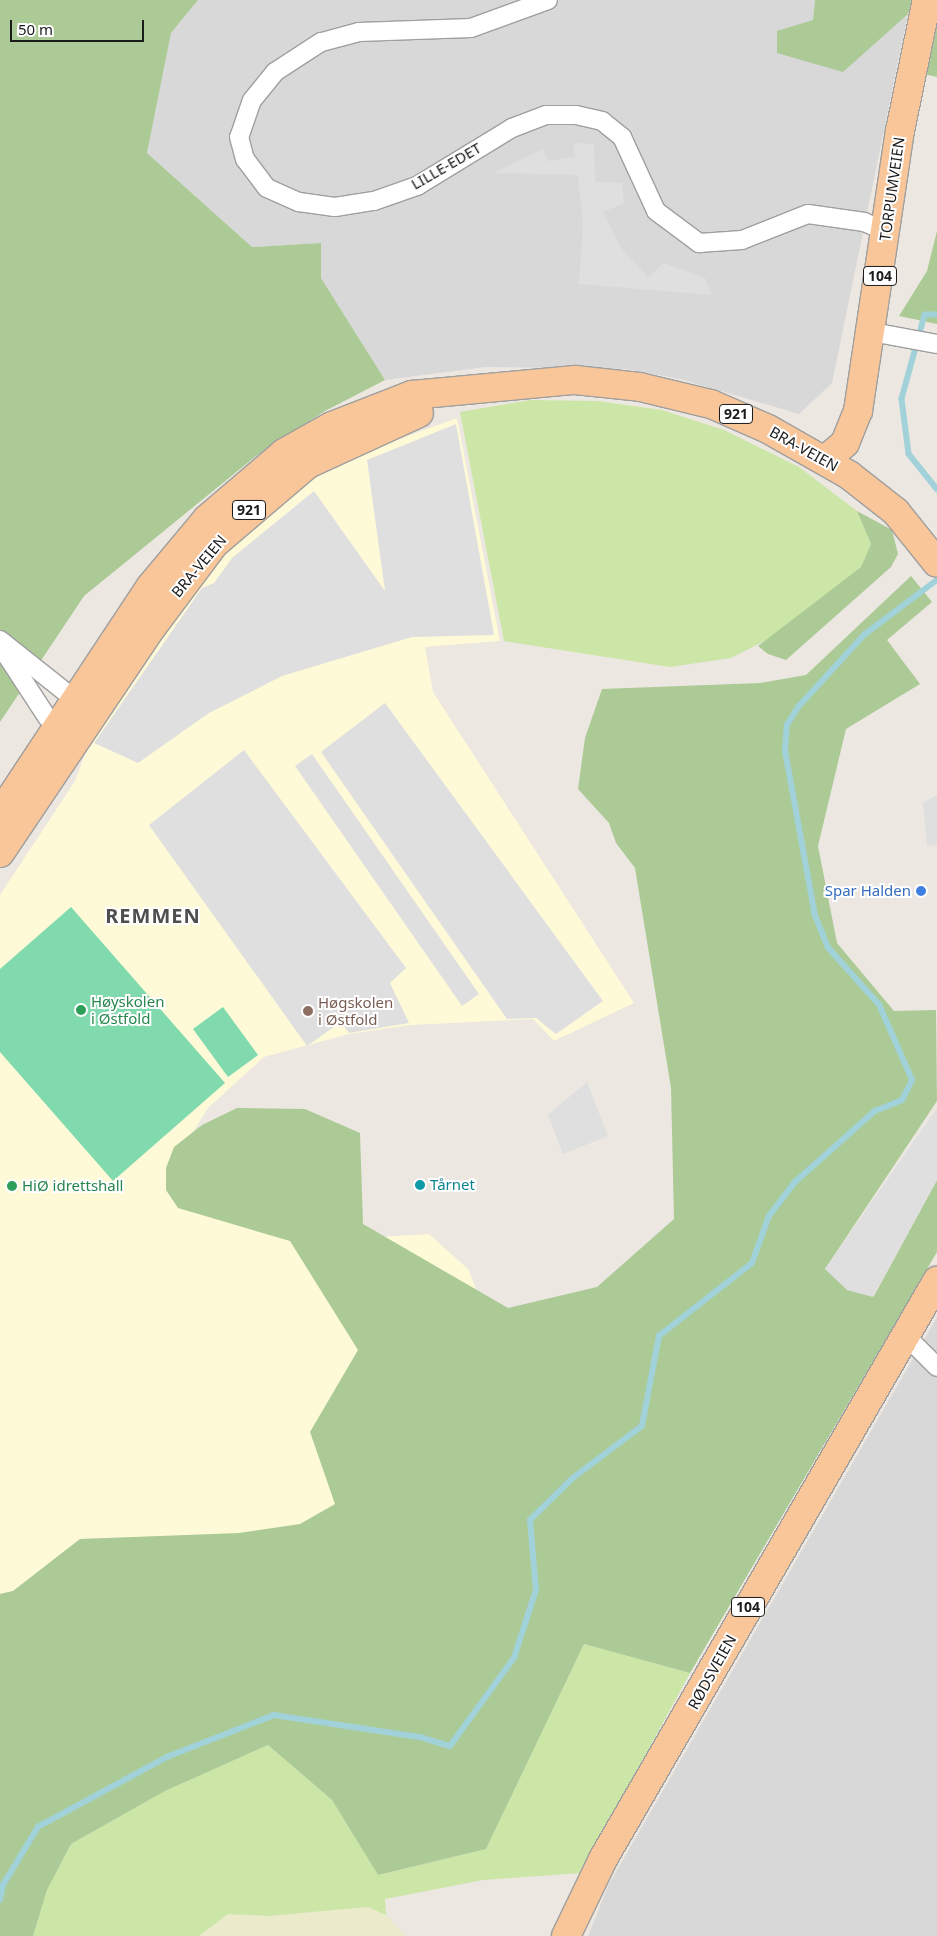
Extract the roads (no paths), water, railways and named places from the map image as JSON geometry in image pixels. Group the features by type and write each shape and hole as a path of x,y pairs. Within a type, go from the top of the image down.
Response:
{"main road":[{"name":"TORPUMVEIEN","path":"826,460 845,443 858,411 862,378 884,334 886,231 926,0"},
{"name":"BRA-VEIEN","path":"0,814 73,698 186,542 284,453 332,426 412,395 575,380 682,396 738,415 826,460 896,512 937,562"},
{"name":"BRA-VEIEN","path":"0,853 183,581 253,506 338,448 491,387"},
{"name":"RØDSVEIEN","path":"566,1936 603,1859 937,1281"}],"street":[{"name":"LILLE-EDET","path":"548,0 471,28 359,32 321,42 274,72 252,100 239,137 245,159 267,188 299,202 335,207 374,202 417,186 512,128 546,115 576,115 602,121 622,137 656,211 699,243 742,240 808,214 856,221 886,231"},
{"path":"884,334 931,342"},
{"path":"0,640 73,698 85,727 56,727 0,645"},
{"path":"905,1335 937,1367"}],"waterway":[{"path":"937,315 925,315 902,399 909,454 937,489"},
{"path":"0,1900 3,1885 38,1827 167,1757 274,1715 420,1737 450,1746 514,1658 536,1590 530,1520 573,1478 642,1426 659,1336 752,1263 769,1216 795,1182 875,1111 902,1100 912,1080 879,1005 828,948 815,916 785,751 787,725 799,706 864,635 937,580"}],"place":[{"name":"Spar Halden","path":"921,891"},
{"name":"Høyskolen i Østfold","path":"81,1010"},
{"name":"Høgskolen i Østfold","path":"308,1011"},
{"name":"Tårnet","path":"420,1185"},
{"name":"HiØ idrettshall","path":"12,1186"}],"district":[{"name":"REMMEN","path":"153,915"}]}
